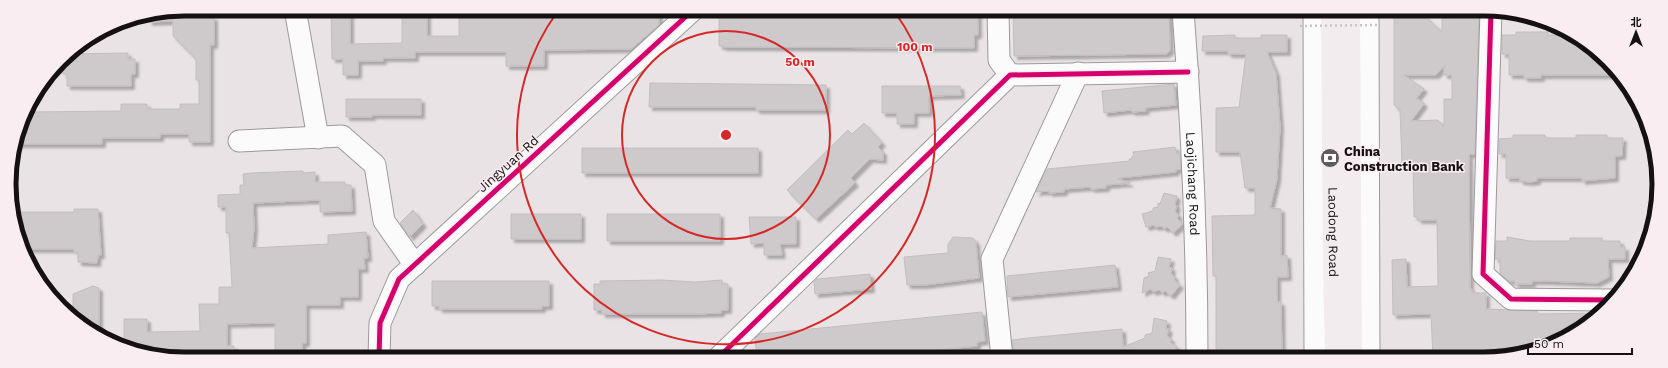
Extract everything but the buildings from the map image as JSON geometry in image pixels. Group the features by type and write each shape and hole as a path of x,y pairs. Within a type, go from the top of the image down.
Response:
{"main road":[{"name":"Laodong Road","path":"1332,16 1336,352"},
{"name":"Laodong Road","path":"1348,16 1351,352"}],"street":[{"path":"296,16 318,138"},
{"name":"Jingyuan Rd","path":"379,352 380,323 399,279 686,16"},
{"path":"998,16 998,60 1010,75"},
{"name":"Laojichang Road","path":"1183,16 1188,72 1197,270 1197,352"},
{"name":"Laodong Road","path":"1314,16 1315,352"},
{"path":"1491,16 1483,274 1511,299 1601,305"},
{"path":"1370,352 1373,18"},
{"path":"725,352 1010,75 1188,72"},
{"path":"1001,352 992,259 1078,73"},
{"path":"239,141 342,136 375,165 384,221 415,265"}],"path":[{"path":"1300,26 1373,18"}],"cycle path":[{"path":"379,352 380,323 399,279 686,16"},
{"path":"1491,16 1483,274 1511,299 1606,300"},
{"path":"724,352 1010,75 1188,72"}],"place":[{"name":"China Construction Bank","path":"1330,158"}]}
